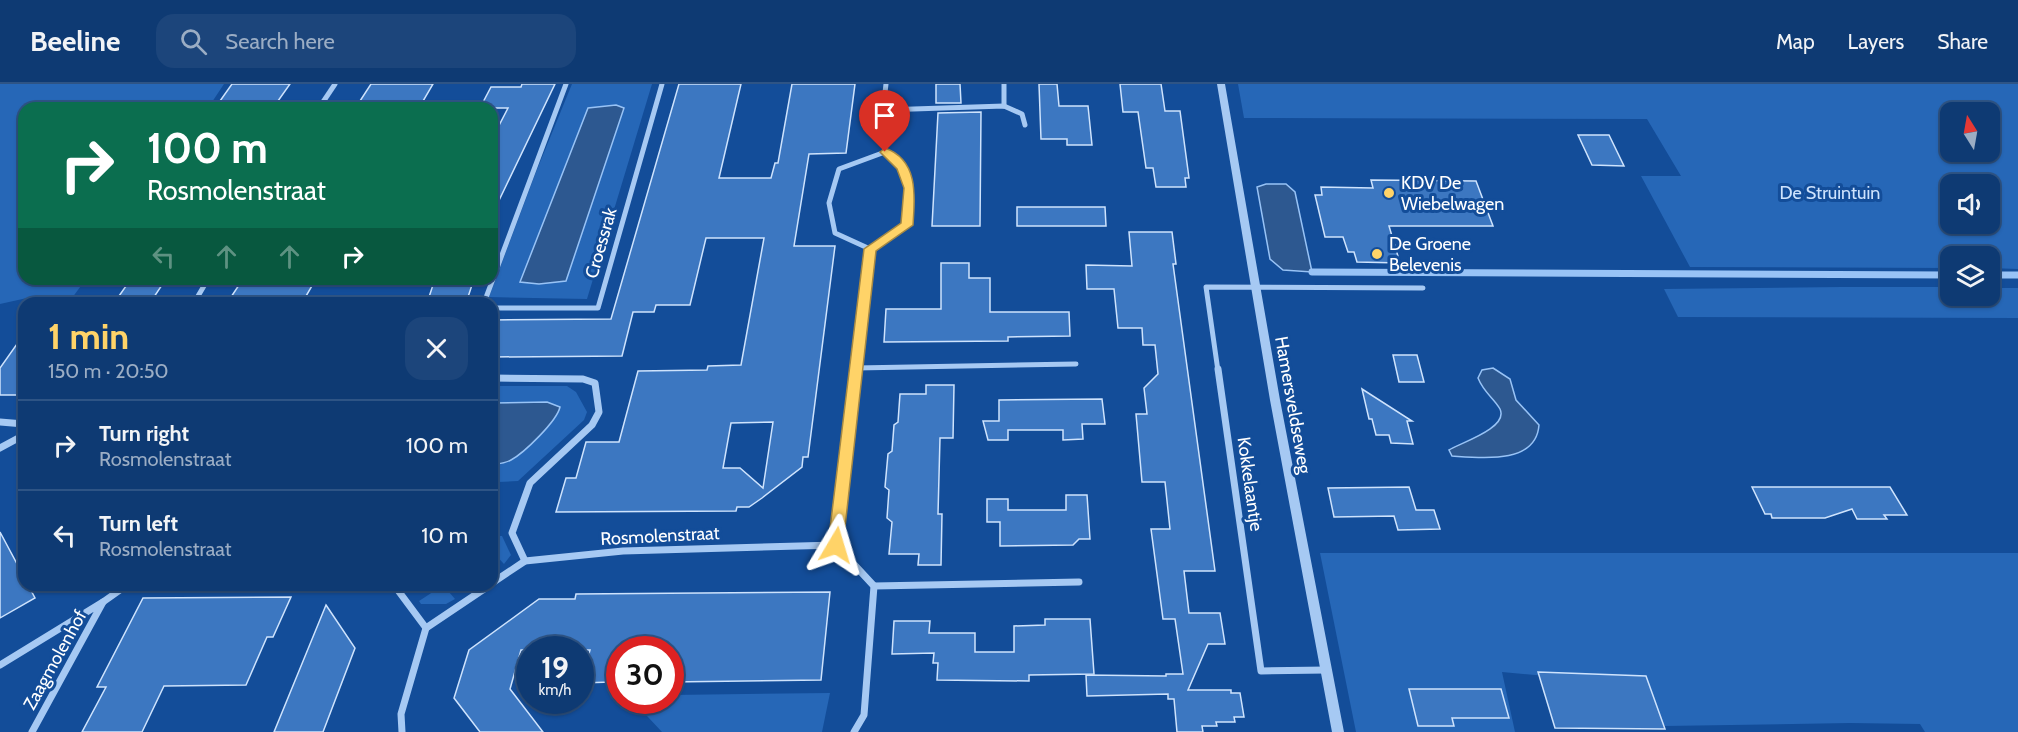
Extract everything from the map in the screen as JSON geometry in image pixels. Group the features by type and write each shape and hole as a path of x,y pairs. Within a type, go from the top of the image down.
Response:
{"street":[{"path":"323,102 335,84"},
{"path":"498,266 566,84"},
{"name":"Croessrak","path":"498,308 598,308 662,84"},
{"path":"870,249 907,225 910,188 902,167 885,152 883,110 886,84"},
{"path":"1004,84 1004,106"},
{"name":"Hamersveldseweg","path":"1221,84 1275,400 1338,732"},
{"path":"883,110 1004,106 1023,114 1025,126"},
{"path":"870,249 835,233 829,203 839,170 885,152"},
{"path":"855,732 864,715 874,586 836,545 870,249"},
{"name":"Kokkelaantje","path":"1256,287 1206,287 1261,671 1327,670"},
{"path":"1256,287 1423,288"},
{"path":"856,368 1076,364"},
{"path":"498,378 583,379 595,383 599,412 592,425 530,483 512,533 525,561"},
{"path":"0,422 18,424"},
{"path":"0,448 18,438"},
{"name":"Rosmolenstraat","path":"498,579 525,561 623,551 836,545"},
{"path":"874,586 1079,582"},
{"name":"Zaagmolenhof","path":"0,665 119,591"},
{"path":"398,591 426,628 401,714 402,732"},
{"name":"Rosmolenstraat","path":"426,628 481,591"},
{"name":"Zaagmolenhof","path":"32,732 103,602"}],"green space":[{"path":"0,84 224,84 212,102 18,102 18,285 82,285 73,297 18,297 18,300 0,304"},
{"path":"572,84 652,84 587,299 489,297 494,285 498,285 498,273","holes":["588,108 624,108 566,281 556,189"]},
{"name":"De Struintuin","path":"1238,84 2018,84 2018,269 2000,268 2000,246 1940,246 1940,268 1690,267 1641,176 1681,176 1647,119 1244,118"},
{"path":"1940,287 1940,306 2000,306 2000,288 2018,288 2018,318 1678,317 1664,289"},
{"path":"498,386 567,386 576,392 587,412 584,420 518,481 498,482 498,463 511,460 549,426 547,402 498,403"},
{"path":"498,536 502,536 511,555 504,564 498,558"},
{"path":"1320,553 2018,553 2018,732 1925,732 1920,724 1665,726 1634,684 1502,672 1515,732 1356,732"},
{"path":"434,591 448,591 455,599 446,604 421,604 419,601"},
{"path":"830,693 822,732 662,732 645,714 684,714 684,695"}],"shaded area":[{"path":"616,105 624,108 566,281 539,284 520,282 588,108"},
{"path":"1266,184 1286,184 1295,192 1312,272 1283,270 1270,259 1257,187"},
{"path":"1493,368 1510,379 1516,400 1539,425 1536,438 1518,453 1505,456 1477,458 1452,456 1449,450 1482,434 1491,428 1501,416 1500,409 1478,378 1482,370"},
{"path":"547,402 560,407 547,428 531,444 517,456 498,464 498,403"}],"building":[{"path":"232,84 290,84 277,102 219,102"},
{"path":"371,84 433,84 422,102 359,102"},
{"path":"522,84 555,84 498,203 498,127 508,108 498,108 498,102 483,102 491,87 521,87"},
{"path":"679,84 741,84 719,178 771,178 775,163 778,163 792,84 855,84 846,153 809,154 794,246 835,246 808,457 803,457 802,467 749,507 737,507 736,511 556,512 566,478 576,478 586,442 619,442 638,371 707,370 708,366 741,365 764,238 706,238 690,305 656,305 654,312 633,312 622,356 498,357 498,320 611,319","holes":["773,422 763,488 740,468 723,468 731,423"]},
{"path":"936,84 960,84 961,103 936,103"},
{"path":"1039,84 1057,84 1059,106 1088,106 1092,145 1067,145 1067,139 1041,139"},
{"path":"1120,84 1161,84 1165,111 1180,111 1189,178 1185,178 1186,187 1156,187 1153,168 1146,168 1138,112 1123,112"},
{"path":"981,112 980,226 932,226 938,113"},
{"path":"1578,135 1609,135 1624,166 1592,165"},
{"path":"1371,180 1476,181 1493,226 1389,226 1400,263 1357,262 1354,252 1348,252 1343,237 1325,237 1315,195 1322,195 1321,187 1373,188"},
{"path":"1017,207 1105,207 1106,226 1017,226"},
{"path":"1129,232 1172,232 1176,264 1173,264 1215,571 1184,571 1189,613 1220,613 1225,644 1208,644 1188,690 1231,690 1231,693 1240,693 1244,717 1234,717 1235,722 1216,722 1217,726 1202,726 1203,732 1177,732 1174,699 1168,699 1168,694 1087,696 1086,675 1166,676 1166,674 1183,674 1175,619 1163,619 1151,529 1170,529 1165,482 1142,482 1136,414 1147,414 1144,388 1158,374 1155,345 1143,345 1142,328 1118,328 1114,289 1087,289 1086,265 1132,266"},
{"path":"941,263 969,263 969,278 990,278 990,312 1069,312 1070,336 1008,337 1008,341 884,342 886,309 941,309"},
{"path":"127,285 162,285 154,297 118,297"},
{"path":"239,285 312,285 306,297 231,297"},
{"path":"433,285 472,285 468,297 429,297"},
{"path":"18,342 18,395 0,395 0,368"},
{"path":"1393,355 1417,355 1424,382 1399,382"},
{"path":"926,385 954,385 953,438 940,438 938,514 942,514 941,565 918,565 919,554 889,554 892,522 887,518 889,490 885,487 888,454 892,451 894,425 898,422 900,394 926,394"},
{"path":"1362,389 1412,421 1407,421 1413,444 1391,443 1389,435 1376,435 1372,419 1369,419"},
{"path":"1102,399 1105,424 1082,424 1083,439 1063,440 1063,430 1008,430 1008,440 988,440 983,421 999,421 999,400"},
{"path":"1409,487 1416,510 1434,510 1440,529 1398,530 1394,516 1334,517 1328,488"},
{"path":"1752,487 1890,487 1907,515 1884,515 1887,519 1857,519 1852,509 1825,518 1772,518 1771,514 1765,514"},
{"path":"1066,495 1087,495 1090,539 1079,539 1073,545 1000,546 1000,522 987,522 987,499 1008,499 1008,510 1066,510"},
{"path":"0,532 18,566 18,591 31,591 35,598 0,618"},
{"path":"830,592 821,680 684,682 684,636 606,636 606,682 594,683 594,636 516,636 516,668 510,689 516,697 516,714 529,714 543,732 480,732 454,698 469,650 539,599 575,599 576,594"},
{"path":"291,597 273,637 267,637 246,685 164,686 142,732 82,732 106,687 97,687 143,598"},
{"path":"326,605 355,648 323,732 274,732"},
{"path":"1045,619 1090,619 1094,674 1029,675 1029,681 937,680 938,663 933,663 934,653 892,654 894,621 930,621 929,633 975,633 975,652 1014,652 1014,626 1045,625"},
{"path":"1538,672 1646,676 1665,729 1555,728"},
{"path":"1409,689 1501,689 1509,718 1452,718 1454,726 1418,726"}],"waterway":[{"path":"1312,272 1940,275"},
{"path":"2000,275 2018,275"}],"place":[{"name":"KDV De Wiebelwagen","path":"1389,193"},
{"name":"De Groene Belevenis","path":"1377,254"}],"route":[{"path":"836,545 870,249 907,225 910,188 902,167 885,152"}]}
